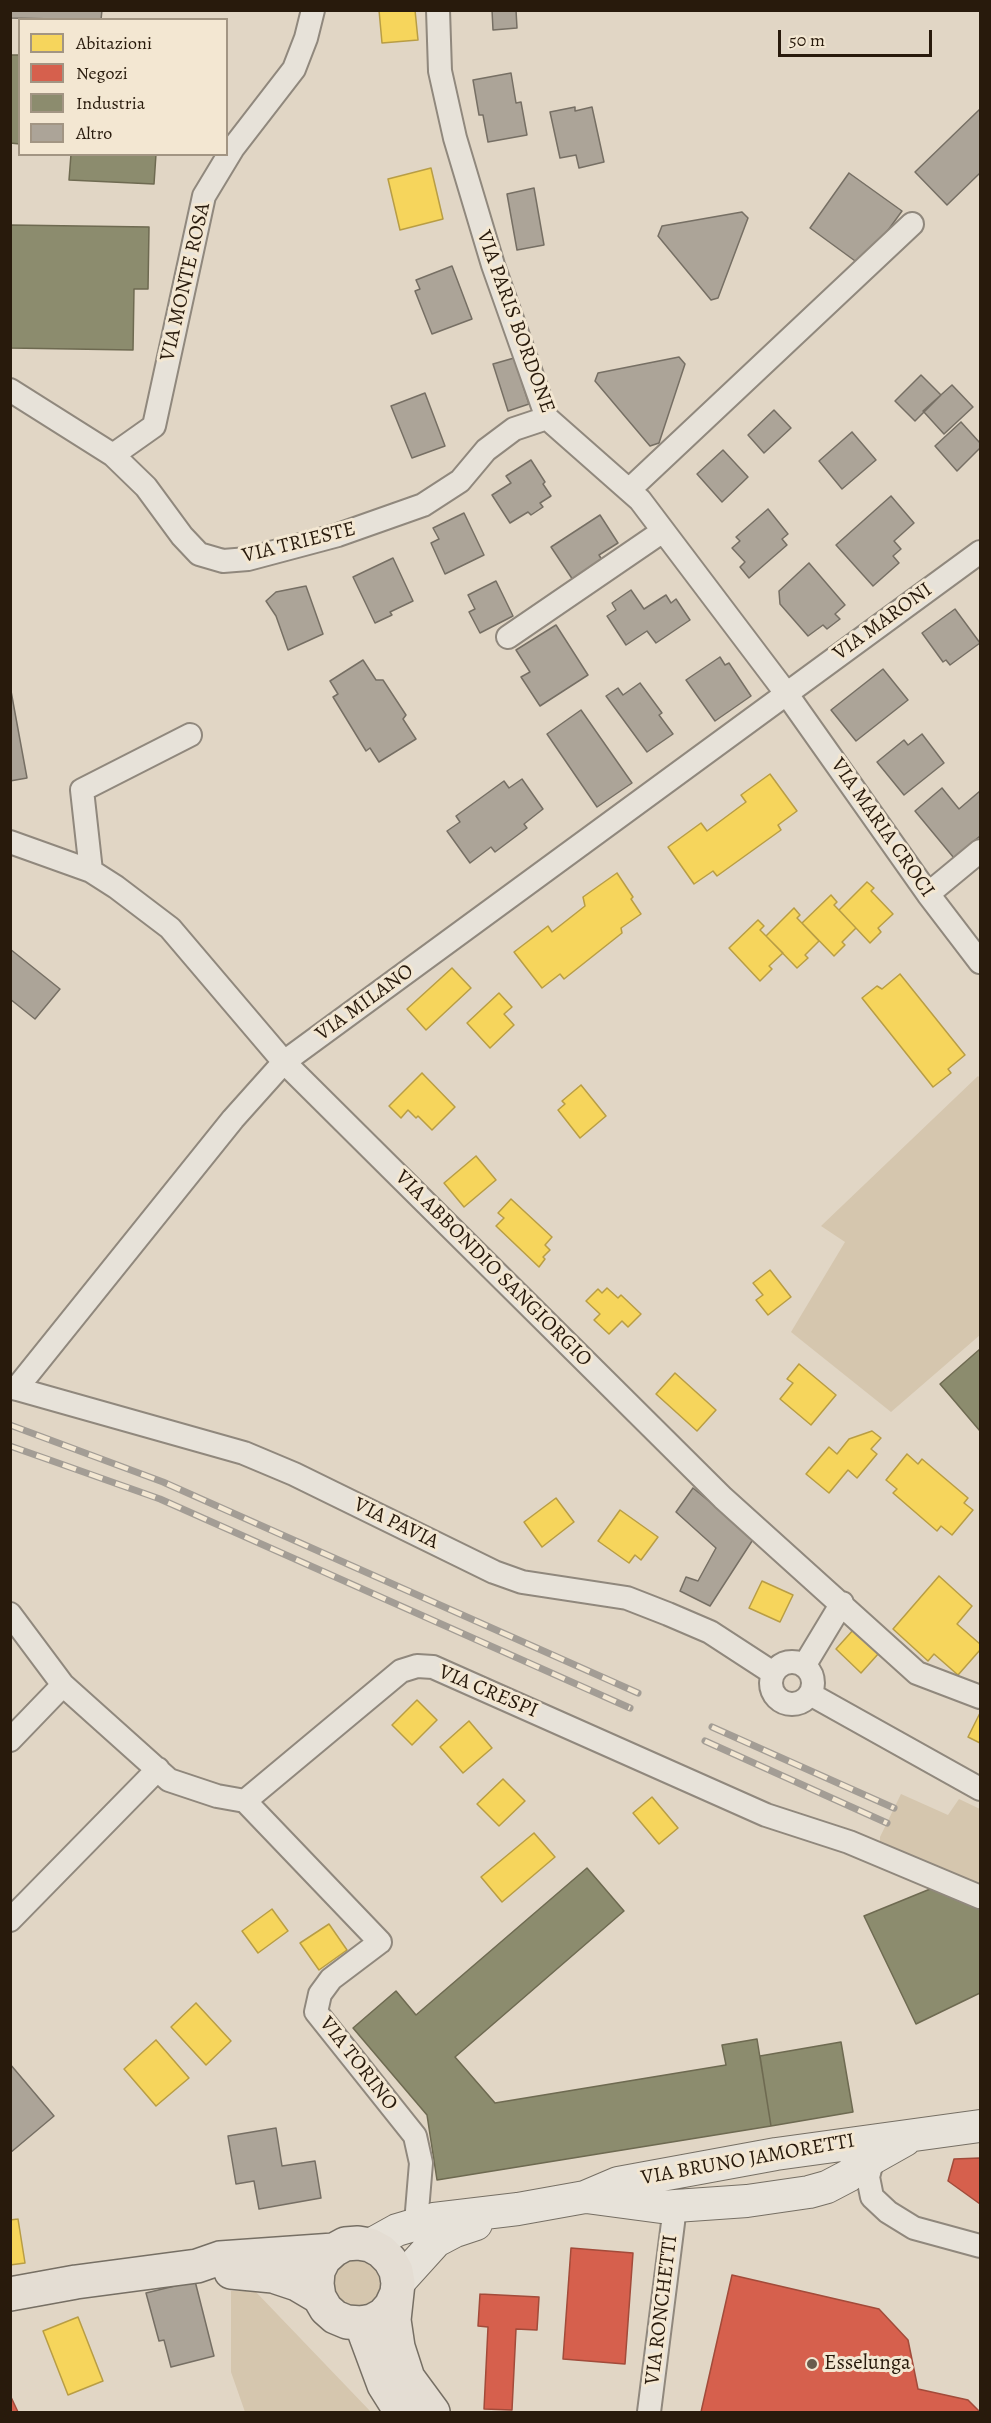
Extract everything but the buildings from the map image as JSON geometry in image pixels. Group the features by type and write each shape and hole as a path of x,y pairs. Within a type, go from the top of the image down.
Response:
{"main road":[{"path":"397,2289 391,2306 382,2315 372,2321 347,2322 335,2317 319,2297 318,2271 324,2259 345,2244 370,2245 390,2260 396,2271 397,2289 394,2320 398,2348 408,2378 434,2412"},
{"path":"10,2294 108,2277 197,2266 220,2258 334,2250"},
{"path":"197,2266 220,2271 273,2276 297,2284 319,2297"},
{"path":"361,2323 384,2385 401,2412"}],"street":[{"name":"VIA MONTE ROSA","path":"113,455 154,426 204,196 233,148 294,69 306,38 313,10"},
{"name":"VIA PARIS BORDONE","path":"438,10 440,71 454,138 547,418 640,500 786,693"},
{"path":"629,490 912,224"},
{"name":"VIA TRIESTE","path":"10,390 113,455 146,487 182,536 199,554 223,561 248,560 338,535 423,505 460,481 486,450 514,429 547,418"},
{"path":"508,637 663,531"},
{"name":"VIA MARONI","path":"786,693 981,552"},
{"name":"VIA MARIA CROCI","path":"786,693 928,894 981,962"},
{"name":"VIA MILANO","path":"13,1388 233,1119 284,1062 786,693"},
{"path":"91,872 82,790 190,735"},
{"name":"VIA ABBONDIO SANGIORGIO","path":"10,842 91,872 116,887 170,928 284,1062 723,1498 917,1673 981,1697"},
{"path":"928,894 981,851"},
{"name":"VIA PAVIA","path":"13,1388 244,1453 294,1474 494,1572 522,1582 627,1598 668,1614 710,1632 773,1673"},
{"path":"804,1666 842,1603"},
{"path":"10,1614 63,1684 169,1780 217,1796 245,1801"},
{"path":"788,1663 804,1666 812,1679 813,1687 810,1694 804,1701 786,1704 772,1691 773,1673 788,1663"},
{"name":"VIA CRESPI","path":"245,1801 401,1671 417,1666 433,1667 766,1815 849,1842 981,1897"},
{"path":"10,1740 63,1684"},
{"path":"810,1694 981,1790"},
{"path":"10,1920 158,1769"},
{"name":"VIA TORINO","path":"245,1801 380,1942 331,1979 320,1994 316,2012 415,2136 421,2163 416,2223"},
{"name":"VIA BRUNO JAMORETTI","path":"370,2245 416,2223 451,2215 518,2209 585,2197 618,2183 813,2155 921,2133 981,2126"},
{"path":"585,2197 662,2207 747,2201 809,2192 827,2187 848,2176 873,2158 921,2133"},
{"path":"686,2206 688,2192 702,2183 813,2155"},
{"path":"873,2158 868,2177 872,2197 888,2212 914,2228 981,2246"},
{"name":"VIA RONCHETTI","path":"649,2412 686,2206"},
{"name":"VIA BRUNO JAMORETTI","path":"397,2289 436,2241 455,2231 518,2209"}],"shaded area":[{"path":"978,1076 980,1078 980,1335 891,1412 791,1332 845,1242 821,1226"},
{"path":"901,1794 948,1815 959,1799 980,1809 980,1888 880,1844 880,1837"},
{"path":"353,2250 387,2271 375,2309 336,2307 328,2268"},
{"path":"231,2291 255,2291 371,2412 245,2412 231,2372"}],"railway":[{"path":"10,1425 163,1482 638,1693"},
{"path":"10,1446 160,1499 630,1708"},
{"path":"712,1727 894,1808"},
{"path":"705,1741 887,1823"}],"place":[{"name":"Esselunga","path":"812,2364"}]}
